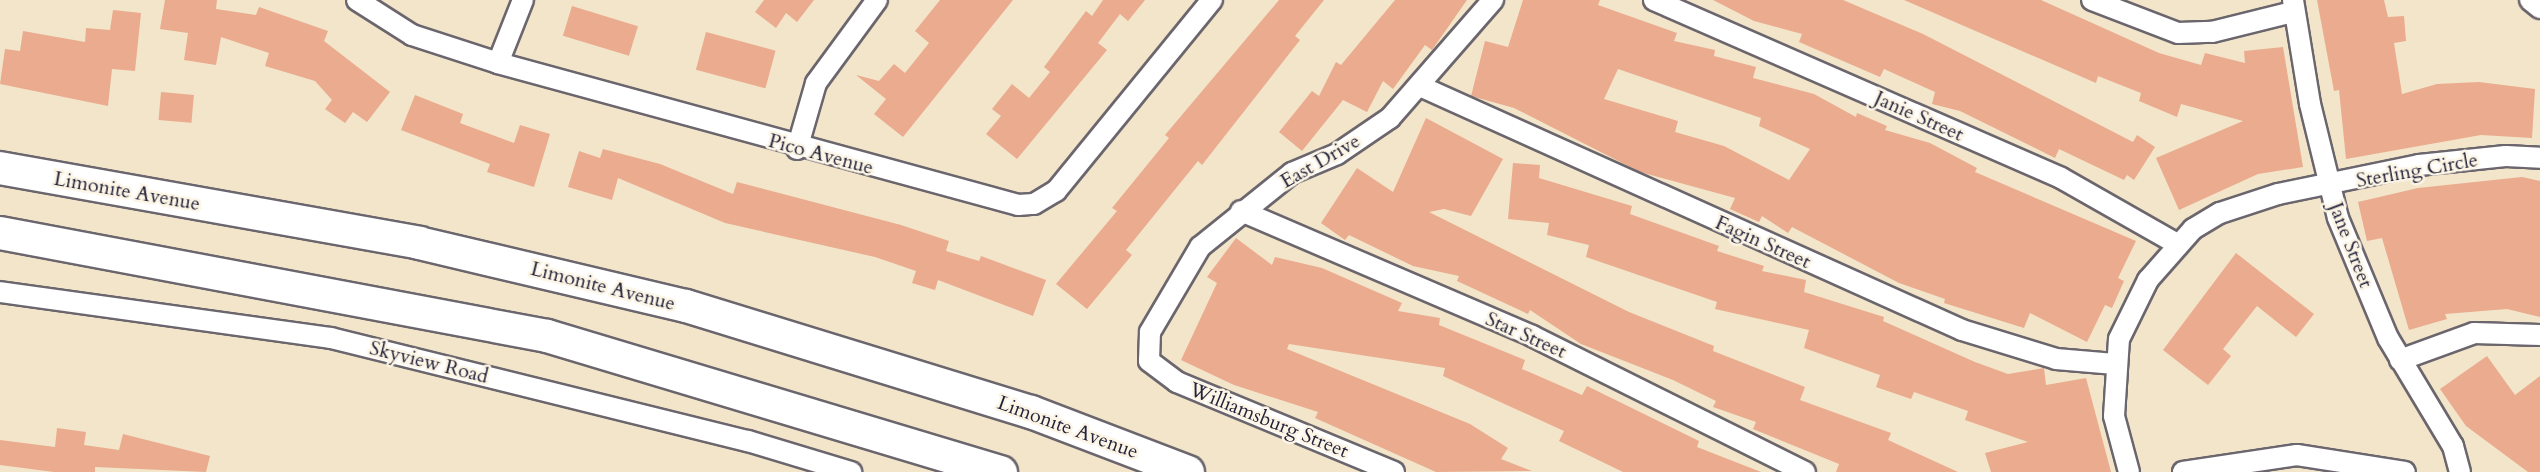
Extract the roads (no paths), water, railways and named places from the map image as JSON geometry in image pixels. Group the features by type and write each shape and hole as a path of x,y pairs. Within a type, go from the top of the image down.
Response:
{"main road":[{"name":"Limonite Avenue","path":"0,168 419,243 686,306 1031,412 1188,472"},
{"path":"0,233 547,336 1001,472"}],"street":[{"name":"Pico Avenue","path":"357,0 412,35 498,63 797,148 1001,202 1034,204 1062,184 1212,0"},
{"path":"498,63 523,0"},
{"path":"797,148 816,83 877,0"},
{"name":"East Drive","path":"1149,361 1150,332 1168,295 1200,247 1241,211 1292,173 1337,154 1390,118 1422,87 1493,0"},
{"name":"Janie Street","path":"1654,0 2061,178 2177,244"},
{"path":"2092,0 2178,33 2212,32 2293,6"},
{"path":"2530,0 2540,8"},
{"name":"Jane Street","path":"2293,6 2329,185 2350,250 2400,360 2453,446 2460,472"},
{"name":"Fagin Street","path":"1422,87 1962,330 2056,359 2115,364"},
{"name":"Sterling Circle","path":"2129,472 2114,416 2115,364 2127,316 2177,244 2220,213 2329,185 2419,165 2506,156 2540,158"},
{"name":"Star Street","path":"1241,211 1532,336 1805,472"},
{"name":"Skyview Road","path":"0,292 331,338 748,441 851,472"},
{"path":"2400,360 2474,333 2540,335"},
{"name":"Williamsburg Street","path":"1149,361 1177,382 1394,472"},
{"path":"2183,472 2297,455 2360,467 2404,472"}]}
